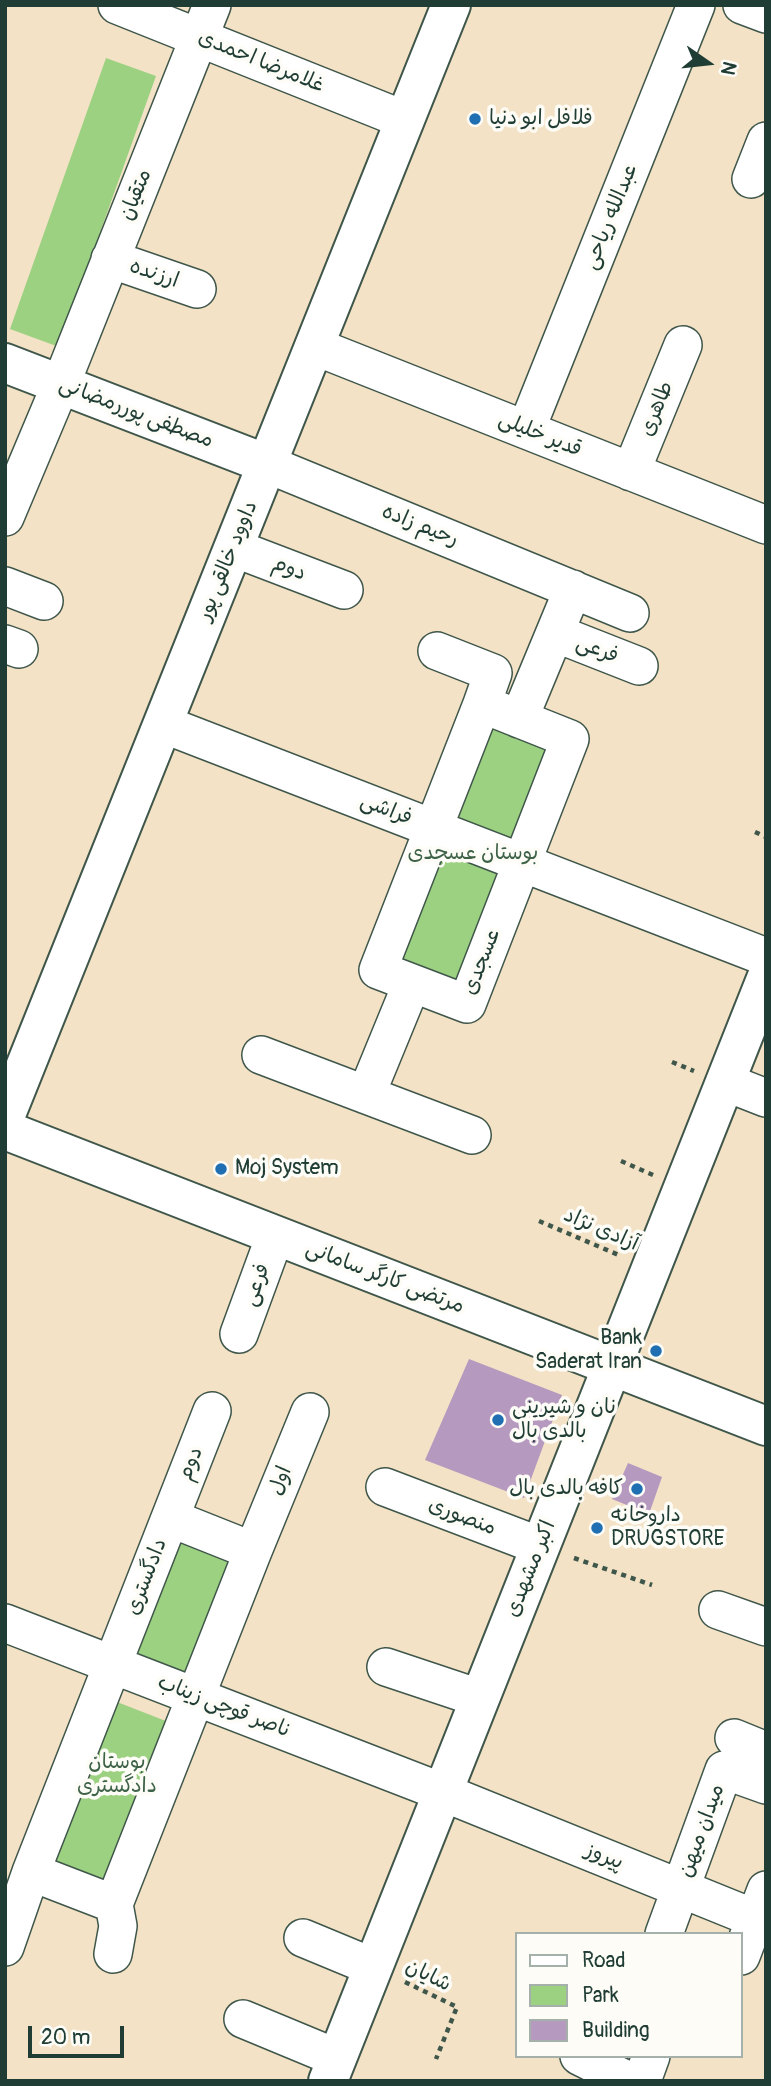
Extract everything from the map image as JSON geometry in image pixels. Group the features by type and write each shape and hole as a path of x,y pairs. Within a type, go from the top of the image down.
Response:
{"street":[{"name":"غلامرضا احمدی","path":"117,5 205,21 405,120"},
{"name":"داوود خالقی پور","path":"5,1117 451,5"},
{"name":"عبدالله ریاحی","path":"526,430 696,5"},
{"path":"742,5 766,14"},
{"name":"متقیان","path":"8,505 61,384 205,21"},
{"path":"751,179 766,141"},
{"name":"ارزنده","path":"110,259 197,289"},
{"name":"طاهری","path":"631,472 683,345"},
{"name":"قدیر خلیلی","path":"314,346 766,525"},
{"name":"مصطفی پوررمضانی","path":"5,363 267,464"},
{"name":"رحیم زاده","path":"267,464 573,589"},
{"name":"دوم","path":"234,548 344,590"},
{"path":"5,586 44,601"},
{"path":"519,719 573,589 630,612"},
{"name":"فرعی","path":"555,633 639,666"},
{"path":"437,651 494,673 482,704"},
{"name":"عسجدی","path":"482,704 519,719 570,738 467,1004 378,970 482,704"},
{"name":"فراشی","path":"163,724 766,957"},
{"name":"اکبر مشهدی","path":"332,2069 766,979"},
{"path":"366,1095 412,983"},
{"path":"261,1055 472,1135"},
{"path":"725,1082 766,1098"},
{"name":"مرتضی کارگر سامانی","path":"5,1130 766,1426"},
{"name":"فرعی","path":"239,1334 275,1236"},
{"name":"دوم","path":"170,1518 212,1411"},
{"name":"اول","path":"253,1550 310,1412"},
{"name":"منصوری","path":"385,1487 540,1546"},
{"name":"دادگستری","path":"5,1947 31,1871 170,1518 253,1550"},
{"path":"113,1954 118,1926 114,1904 253,1550"},
{"path":"718,1610 766,1627"},
{"name":"ناصر قوچی زیناب","path":"5,1623 442,1792"},
{"path":"386,1667 479,1698"},
{"name":"میدان میهن","path":"665,1932 724,1770 759,1767"},
{"name":"پیروز","path":"442,1792 681,1889 762,1911"},
{"path":"31,1871 114,1904"},
{"path":"743,1952 762,1911"},
{"path":"303,1938 373,1967"},
{"path":"243,2019 332,2069"},
{"path":"583,2058 629,2081"},
{"path":"642,2081 650,2058"}],"path":[{"path":"755,832 766,837"},
{"name":"آزادی نژاد","path":"539,1221 650,1268"},
{"path":"540,1546 652,1585"},
{"name":"شایان","path":"373,1967 457,2007 436,2059"}],"green space":[{"path":"106,58 156,76 59,347 10,329"},
{"name":"بوستان عسجدی","path":"485,720 553,746 461,987 393,961"},
{"name":"بوستان دادگستری","path":"177,1534 234,1557 176,1699 120,1677"},
{"name":"بوستان دادگستری","path":"112,1700 171,1723 106,1887 48,1864"}],"building":[{"name":"نان و شیرینی بالدی بال","path":"469,1359 562,1395 524,1498 425,1460"},
{"name":"کافه بالدی بال","path":"628,1463 662,1477 649,1514 612,1499"}],"place":[{"name":"فلافل ابو دنیا","path":"475,119"},
{"name":"Moj System","path":"221,1169"},
{"name":"Bank Saderat Iran","path":"656,1351"},
{"name":"نان و شیرینی بالدی بال","path":"498,1420"},
{"name":"کافه بالدی بال","path":"637,1489"},
{"name":"داروخانه DRUGSTORE","path":"597,1528"}]}
